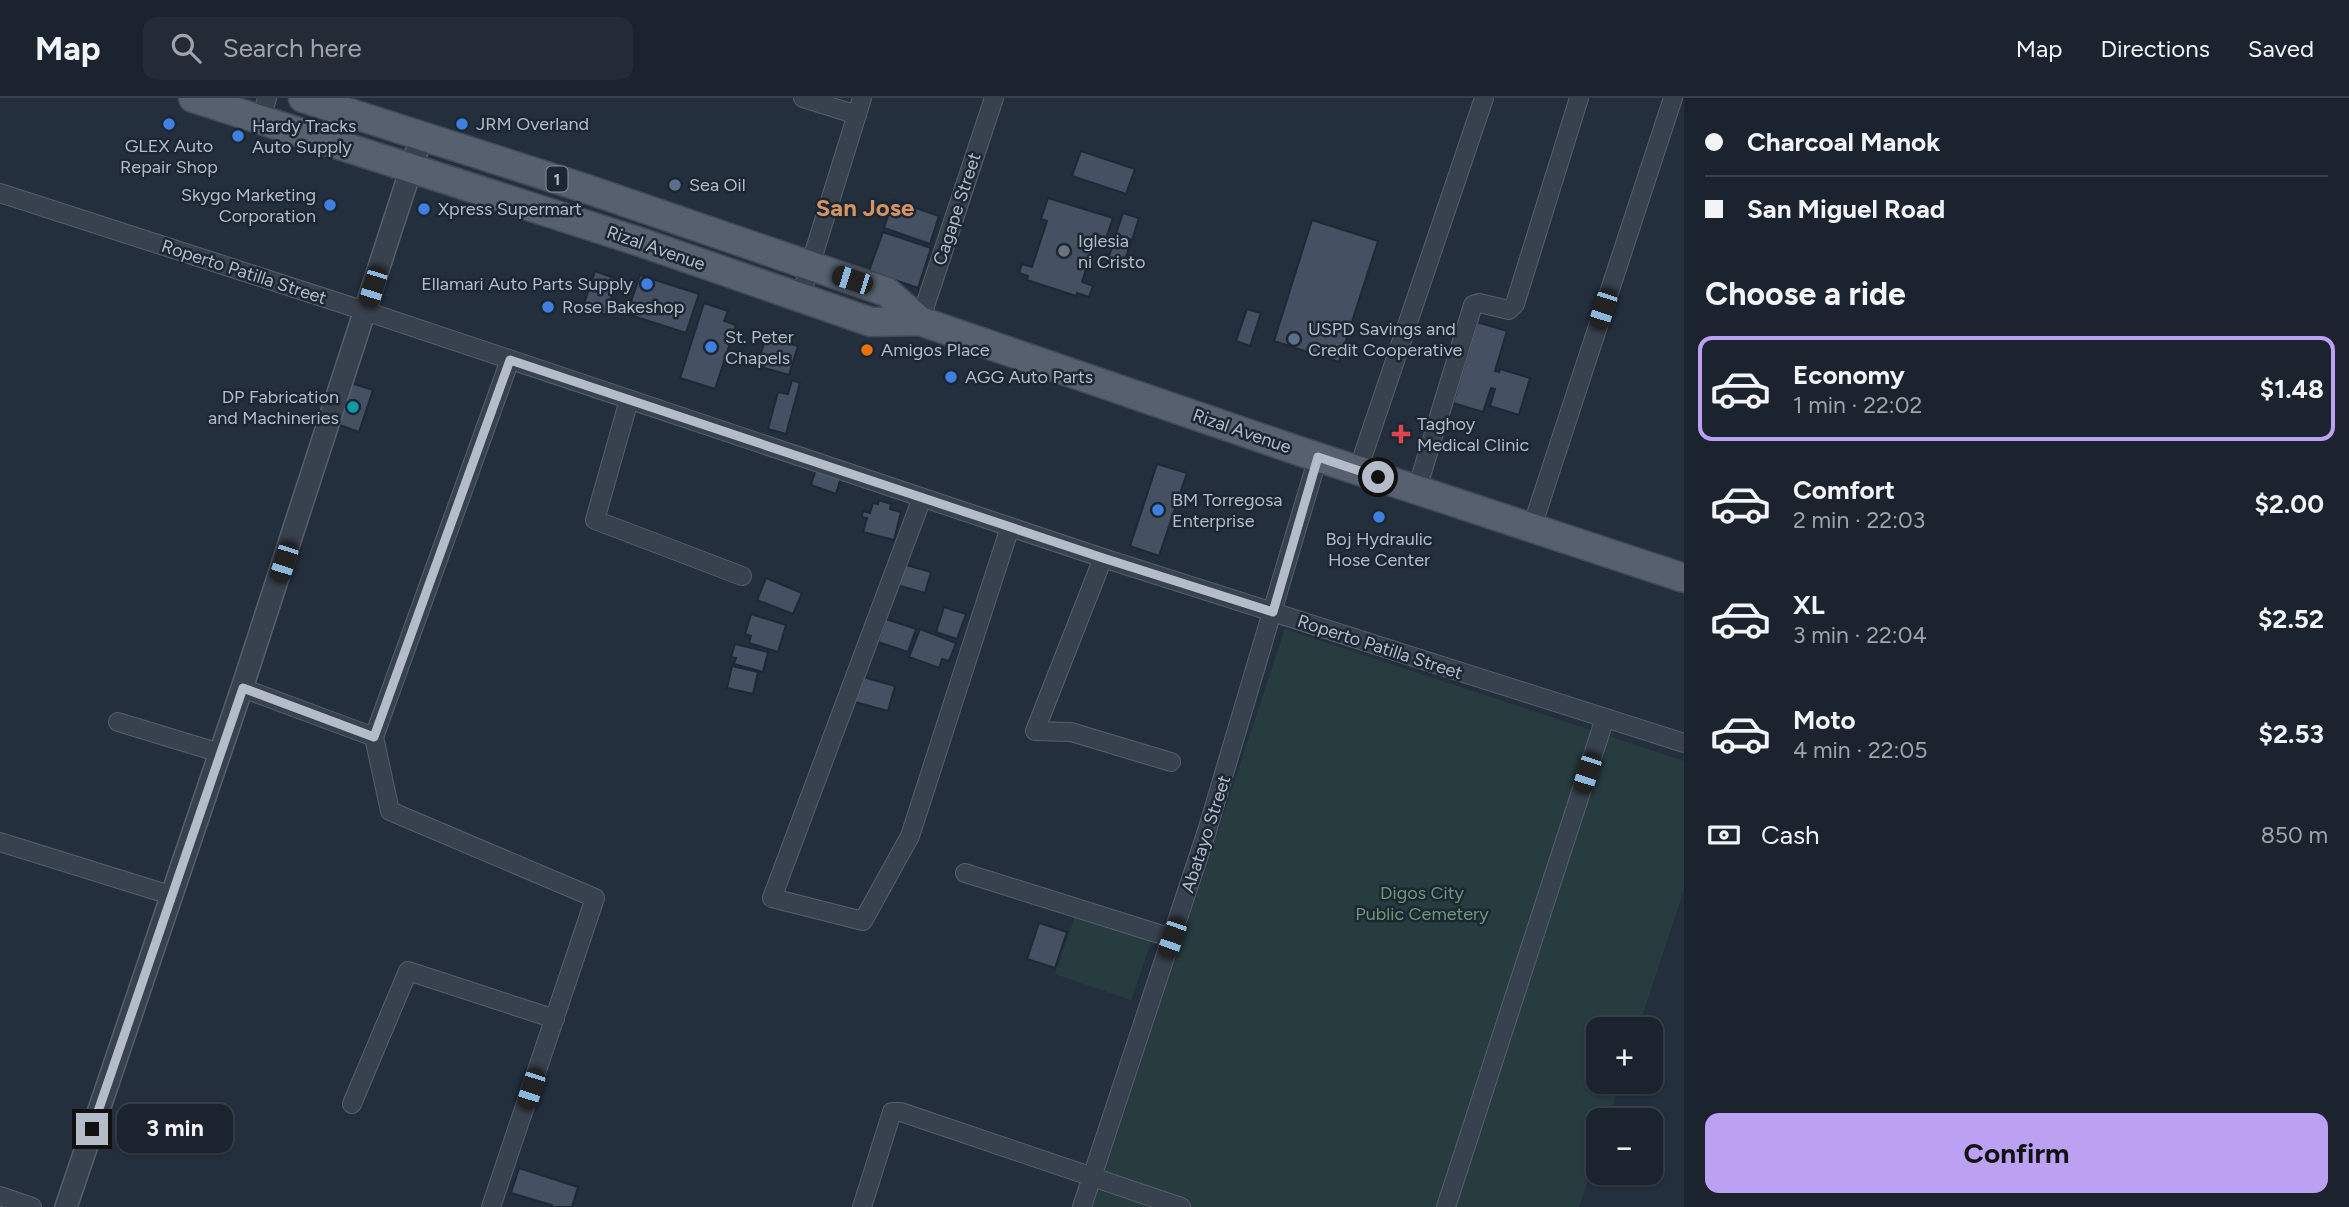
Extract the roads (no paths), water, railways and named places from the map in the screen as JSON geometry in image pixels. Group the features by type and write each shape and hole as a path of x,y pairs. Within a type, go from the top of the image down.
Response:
{"main road":[{"name":"Rizal Avenue","path":"303,98 422,135 887,292 920,321"},
{"name":"Rizal Avenue","path":"208,100 264,109 412,168 640,242 872,322 920,321 1684,578"}],"street":[{"path":"800,298 860,106 803,98"},
{"name":"Cagape Street","path":"920,321 993,98"},
{"path":"1358,470 1484,98"},
{"path":"1417,489 1473,305 1479,303 1509,310 1516,304 1579,98"},
{"path":"1532,527 1673,98"},
{"path":"65,1207 243,688 422,135"},
{"name":"Roperto Patilla Street","path":"0,193 366,311 1103,558 1684,743"},
{"path":"491,1207 596,898 390,811 374,737 510,360"},
{"path":"629,400 595,520 742,576"},
{"name":"Abatayo Street","path":"1082,1207 1220,789 1318,457"},
{"path":"922,498 772,898 863,921 910,836 1010,527"},
{"path":"1103,558 1035,732 1071,732 1171,762"},
{"path":"243,688 374,737"},
{"path":"1446,1207 1605,718"},
{"path":"118,722 220,753"},
{"path":"0,842 170,895"},
{"path":"965,873 1172,938"},
{"path":"352,1104 408,971 555,1019"},
{"path":"862,1207 892,1112 901,1111 1181,1207"},
{"path":"0,1196 32,1207"}],"place":[{"name":"GLEX Auto Repair Shop","path":"169,124"},
{"name":"JRM Overland","path":"462,124"},
{"name":"Hardy Tracks Auto Supply","path":"238,136"},
{"name":"Sea Oil","path":"675,185"},
{"name":"Skygo Marketing Corporation","path":"330,205"},
{"name":"Xpress Supermart","path":"424,209"},
{"name":"Iglesia ni Cristo","path":"1064,251"},
{"name":"Ellamari Auto Parts Supply","path":"647,284"},
{"name":"Rose Bakeshop","path":"548,307"},
{"name":"USPD Savings and Credit Cooperative","path":"1294,339"},
{"name":"St. Peter Chapels","path":"711,347"},
{"name":"Amigos Place","path":"867,350"},
{"name":"AGG Auto Parts","path":"951,377"},
{"name":"DP Fabrication and Machineries","path":"353,407"},
{"name":"Taghoy Medical Clinic","path":"1401,434"},
{"name":"BM Torregosa Enterprise","path":"1158,510"},
{"name":"Boj Hydraulic Hose Center","path":"1379,517"}],"district":[{"name":"San Jose","path":"865,207"}],"park label":[{"name":"Digos City Public Cemetery","path":"1422,903"}]}
